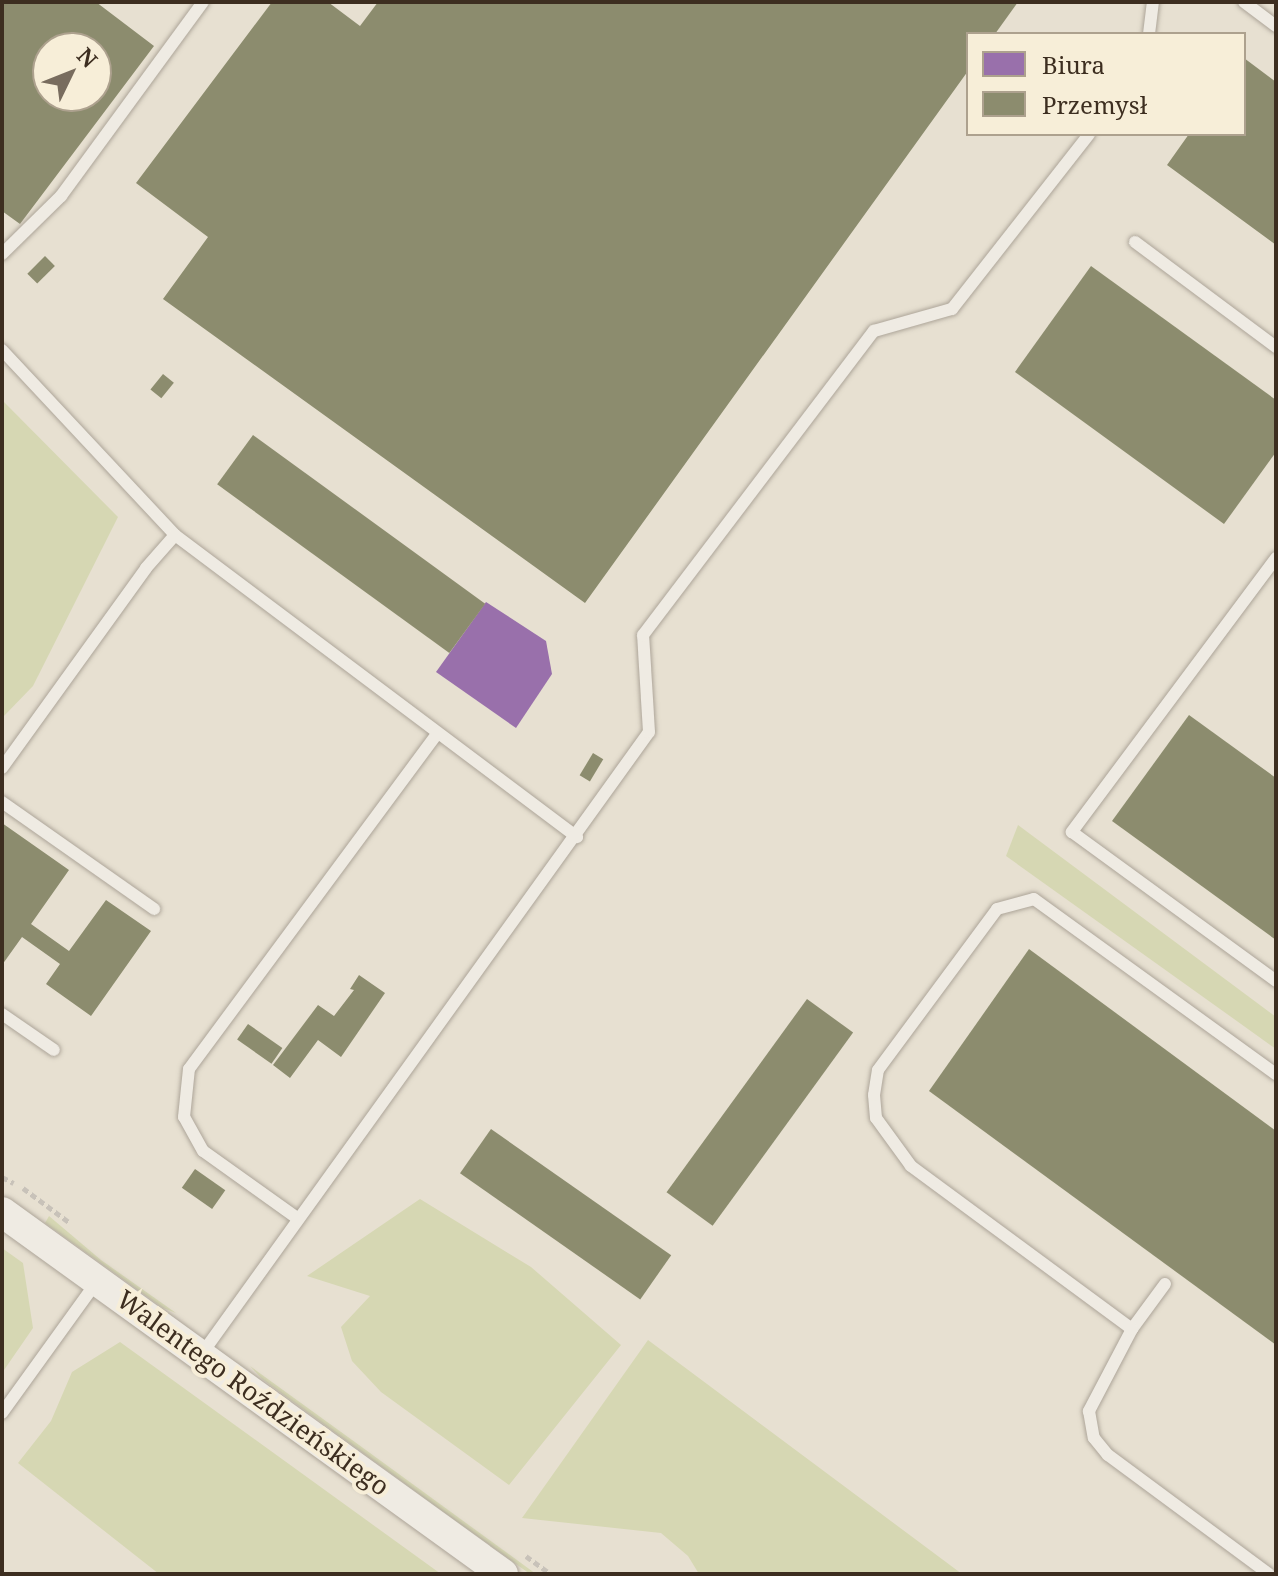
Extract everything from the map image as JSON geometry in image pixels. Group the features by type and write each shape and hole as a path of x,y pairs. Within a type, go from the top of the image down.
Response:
{"street":[{"name":"Walentego Roździeńskiego","path":"2,1212 503,1574"}],"lane":[{"path":"2,254 61,196 203,2"},
{"path":"1149,32 1153,2"},
{"path":"1244,2 1276,26"},
{"path":"201,1355 297,1218 577,837 649,732 643,635 874,331 952,309 1087,136"},
{"path":"1135,242 1276,347"},
{"path":"2,350 175,535 577,837"},
{"path":"2,768 146,568 175,535"},
{"path":"1276,558 1072,832 1276,981"},
{"path":"297,1218 203,1151 184,1117 189,1069 438,733"},
{"path":"2,802 154,909"},
{"path":"1132,1329 911,1166 876,1118 874,1095 878,1070 997,909 1034,899 1276,1074"},
{"path":"2,1014 54,1050"},
{"path":"2,1413 98,1280"},
{"path":"1165,1284 1132,1329 1089,1411 1094,1438 1108,1455 1269,1574"}],"green space":[{"path":"2,400 118,517 33,686 2,718"},
{"path":"1018,825 1276,1017 1276,1049 1006,856"},
{"path":"420,1199 531,1267 621,1345 509,1485 381,1392 352,1361 341,1327 370,1296 307,1276"},
{"path":"49,1216 101,1260 176,1313 163,1308 45,1223"},
{"path":"2,1248 23,1263 33,1328 2,1373"},
{"path":"648,1340 962,1574 699,1574 688,1556 661,1533 522,1518"},
{"path":"120,1342 441,1574 159,1574 18,1463 51,1421 72,1372"},
{"path":"250,1366 536,1574 530,1574 448,1515 262,1379"}],"building: Biura":[{"path":"486,602 546,641 552,674 516,728 436,672"}],"building: Przemysł":[{"path":"2,2 96,2 154,46 112,102 112,32 32,32 32,112 104,112 20,224 2,211"},
{"path":"272,2 328,2 360,26 378,2 1018,2 996,32 966,32 966,74 585,603 163,299 208,237 136,183"},
{"path":"1246,60 1276,82 1276,245 1167,165 1188,136 1246,136"},
{"path":"45,256 55,266 37,284 27,274"},
{"path":"1091,266 1276,400 1276,452 1224,524 1015,372"},
{"path":"163,374 174,383 161,398 150,390"},
{"path":"253,435 485,604 449,653 217,484"},
{"path":"1189,715 1276,778 1276,940 1112,821"},
{"path":"593,753 603,759 590,781 580,775"},
{"path":"2,823 69,870 31,924 69,951 106,900 151,931 91,1016 46,984 60,964 22,937 2,965"},
{"path":"1029,949 1276,1131 1276,1345 929,1091"},
{"path":"359,975 385,993 341,1057 318,1040 290,1078 273,1065 318,1005 334,1016 354,990 350,989"},
{"path":"807,999 853,1033 713,1226 667,1192"},
{"path":"248,1024 282,1048 272,1064 237,1040"},
{"path":"491,1129 671,1255 640,1299 460,1173"},
{"path":"195,1169 225,1190 212,1209 182,1188"}]}
